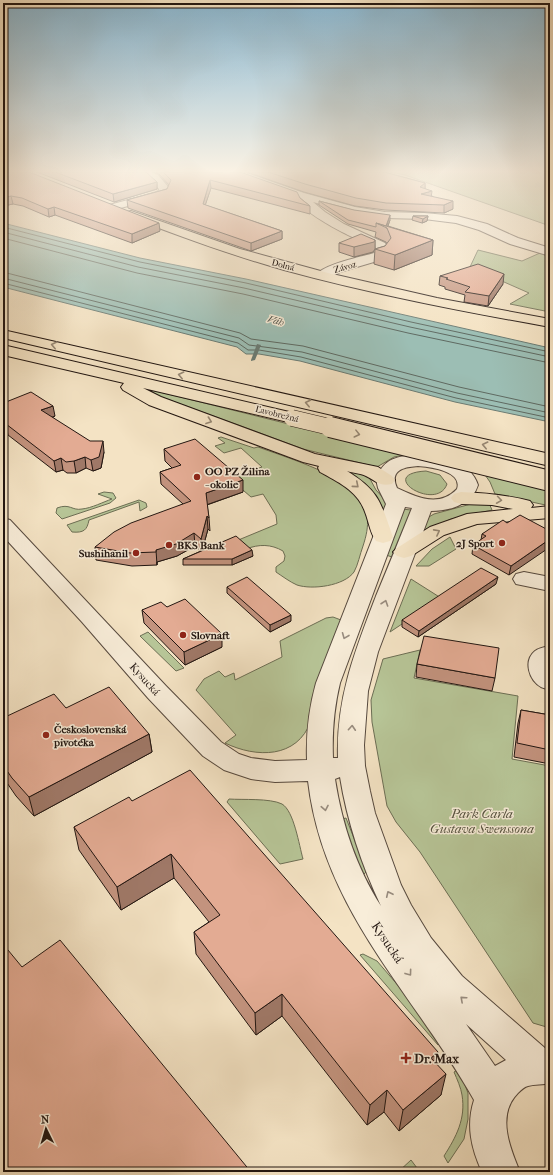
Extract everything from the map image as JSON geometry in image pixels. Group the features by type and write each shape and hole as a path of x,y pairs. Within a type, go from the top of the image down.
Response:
{"main road":[{"name":"Dolná","path":"165,227 232,250 323,275 416,297 550,322"},
{"name":"Ľavobrežná","path":"3,334 346,412 550,461"},
{"name":"Ľavobrežná","path":"3,350 184,392 550,481"},
{"path":"110,376 155,401 310,458 371,471 388,486"},
{"path":"346,412 406,444 422,460"},
{"path":"310,458 350,481 364,493 372,504 383,537"},
{"path":"454,468 480,462 504,460 550,461"},
{"path":"460,498 506,501 550,512"},
{"path":"404,552 437,531 474,518 498,514 550,512"}],"street":[{"name":"Závoz","path":"323,275 335,269 379,256 383,251 381,246 343,227"},
{"path":"482,227 514,241 550,252"},
{"path":"422,460 445,464 454,468 462,473 467,479 468,486 466,492 460,498 444,504 423,505 405,500 388,486 387,473 392,468 400,464 422,460"},
{"name":"Kysucká","path":"388,486 396,504 328,683 322,711 320,739 322,794 327,817 351,881 375,926 463,1048 493,1098"},
{"name":"Kysucká","path":"423,505 366,652 356,691 351,745 352,766 361,813 386,885 400,915 420,948 450,987 544,1066"},
{"name":"Kysucká","path":"3,524 90,617 156,692 212,749 239,766 255,770 321,769 352,766"},
{"path":"524,580 550,584"},
{"path":"550,654 542,658 539,664 540,670 545,678 550,681"},
{"name":"Kysucká","path":"501,1172 489,1146 487,1128 488,1112 493,1098 501,1085 511,1076 524,1068 544,1066"}],"green space":[{"path":"478,250 522,261 540,253 550,255 550,312 510,304 529,293 470,267"},
{"path":"136,386 409,454 394,457 377,467 303,449 134,387"},
{"path":"221,437 254,448 258,447 295,460 336,478 355,492 364,505 368,524 357,566 349,577 336,584 327,586 311,587 297,585 276,572 276,567 284,561 285,556 283,551 274,547 265,546 256,546 246,549 236,541 277,524 276,515 263,494 251,497 229,478 262,467 241,448 224,453 215,446 225,443 218,438"},
{"path":"343,468 354,470 369,477 376,490 386,501 387,510 384,511 379,501"},
{"path":"426,471 440,475 447,484 441,492 432,495 422,493 413,490 407,484 406,478 412,474"},
{"path":"483,472 550,488 550,506 495,494 490,482"},
{"path":"104,492 113,493 116,498 110,503 62,519 56,513 57,508 65,506 82,509 112,499 98,494"},
{"path":"139,500 146,503 147,507 140,511 139,502 89,520 86,528 79,532 72,532 67,525"},
{"path":"489,503 492,510 451,519 423,531 427,518 434,514 471,504"},
{"path":"402,509 411,510 395,555 392,557 386,555"},
{"path":"450,537 456,549 429,566 416,566 432,549"},
{"path":"411,579 441,598 390,632"},
{"path":"333,617 341,620 311,721 305,733 296,743 286,749 274,752 262,753 250,751 225,743 236,735 196,690 204,679 219,671 225,677 234,673 235,680 282,657 280,641 326,618"},
{"path":"148,632 184,668 176,671 140,636"},
{"name":"Park Carla Gustava Swenssona","path":"420,650 414,678 518,696 512,759 550,766 550,1028 533,1023 420,852 396,822 387,806 372,722 371,700 383,659"},
{"path":"229,799 263,800 282,804 290,814 293,821 303,859 280,864 227,802"},
{"path":"346,818 367,871 363,875 359,872 342,819"},
{"path":"363,954 377,961 420,1011 441,1042 438,1045 360,955"},
{"path":"459,1069 468,1093 468,1119 464,1139 448,1163 444,1156 456,1135 463,1112 461,1092 454,1072"},
{"path":"411,1160 420,1172 398,1172"}],"water":[{"name":"Váh","path":"3,227 18,227 140,258 246,279 550,348 550,422 455,402 300,361 259,354 246,354 237,347 3,287"}],"building":[{"path":"111,227 150,227 132,234"},
{"path":"204,227 270,227 282,231 251,243"},
{"path":"384,227 433,240 395,255 375,249 385,246 391,238 387,228"},
{"path":"361,234 375,240 374,242 354,247 339,243"},
{"path":"478,264 504,274 489,296 465,292 470,287 440,276"},
{"path":"31,392 53,406 41,410 90,441 103,441 99,457 91,460 85,457 66,462 61,458 54,461 6,424 3,425 3,399 6,402"},
{"path":"195,439 243,480 206,493 209,518 207,516 201,539 194,533 176,544 156,550 156,552 130,553 95,547 114,532 131,523 191,501 160,472 181,465 164,449"},
{"path":"520,515 550,531 550,539 511,566 473,545 486,536 482,534 503,520 507,523"},
{"path":"236,536 252,550 232,559 183,559"},
{"path":"481,568 498,577 419,631 402,620"},
{"path":"247,577 291,615 270,625 227,587"},
{"path":"185,599 222,634 184,652 142,610 161,602 167,607"},
{"path":"424,636 499,648 495,678 417,664"},
{"path":"109,687 149,734 29,797 12,778 3,765 3,718 54,694 66,708"},
{"path":"521,710 550,715 550,750 517,743"},
{"path":"190,770 438,1052 431,1058 446,1074 403,1110 387,1090 370,1105 282,994 255,1013 194,932 220,915 171,854 117,887 74,827 129,797 132,801"},
{"path":"60,940 251,1172 3,1172 3,944 22,967"}],"waterway":[{"path":"253,360 259,345"}],"place":[{"name":"OO PZ Žilina - okolie","path":"197,477"},
{"name":"2J Sport","path":"502,543"},
{"name":"BKS Bank","path":"169,545"},
{"name":"Sushihanil","path":"136,553"},
{"name":"Slovnaft","path":"183,635"},
{"name":"Československá pivotéka","path":"46,735"},
{"name":"Dr. Max","path":"406,1058"}]}
